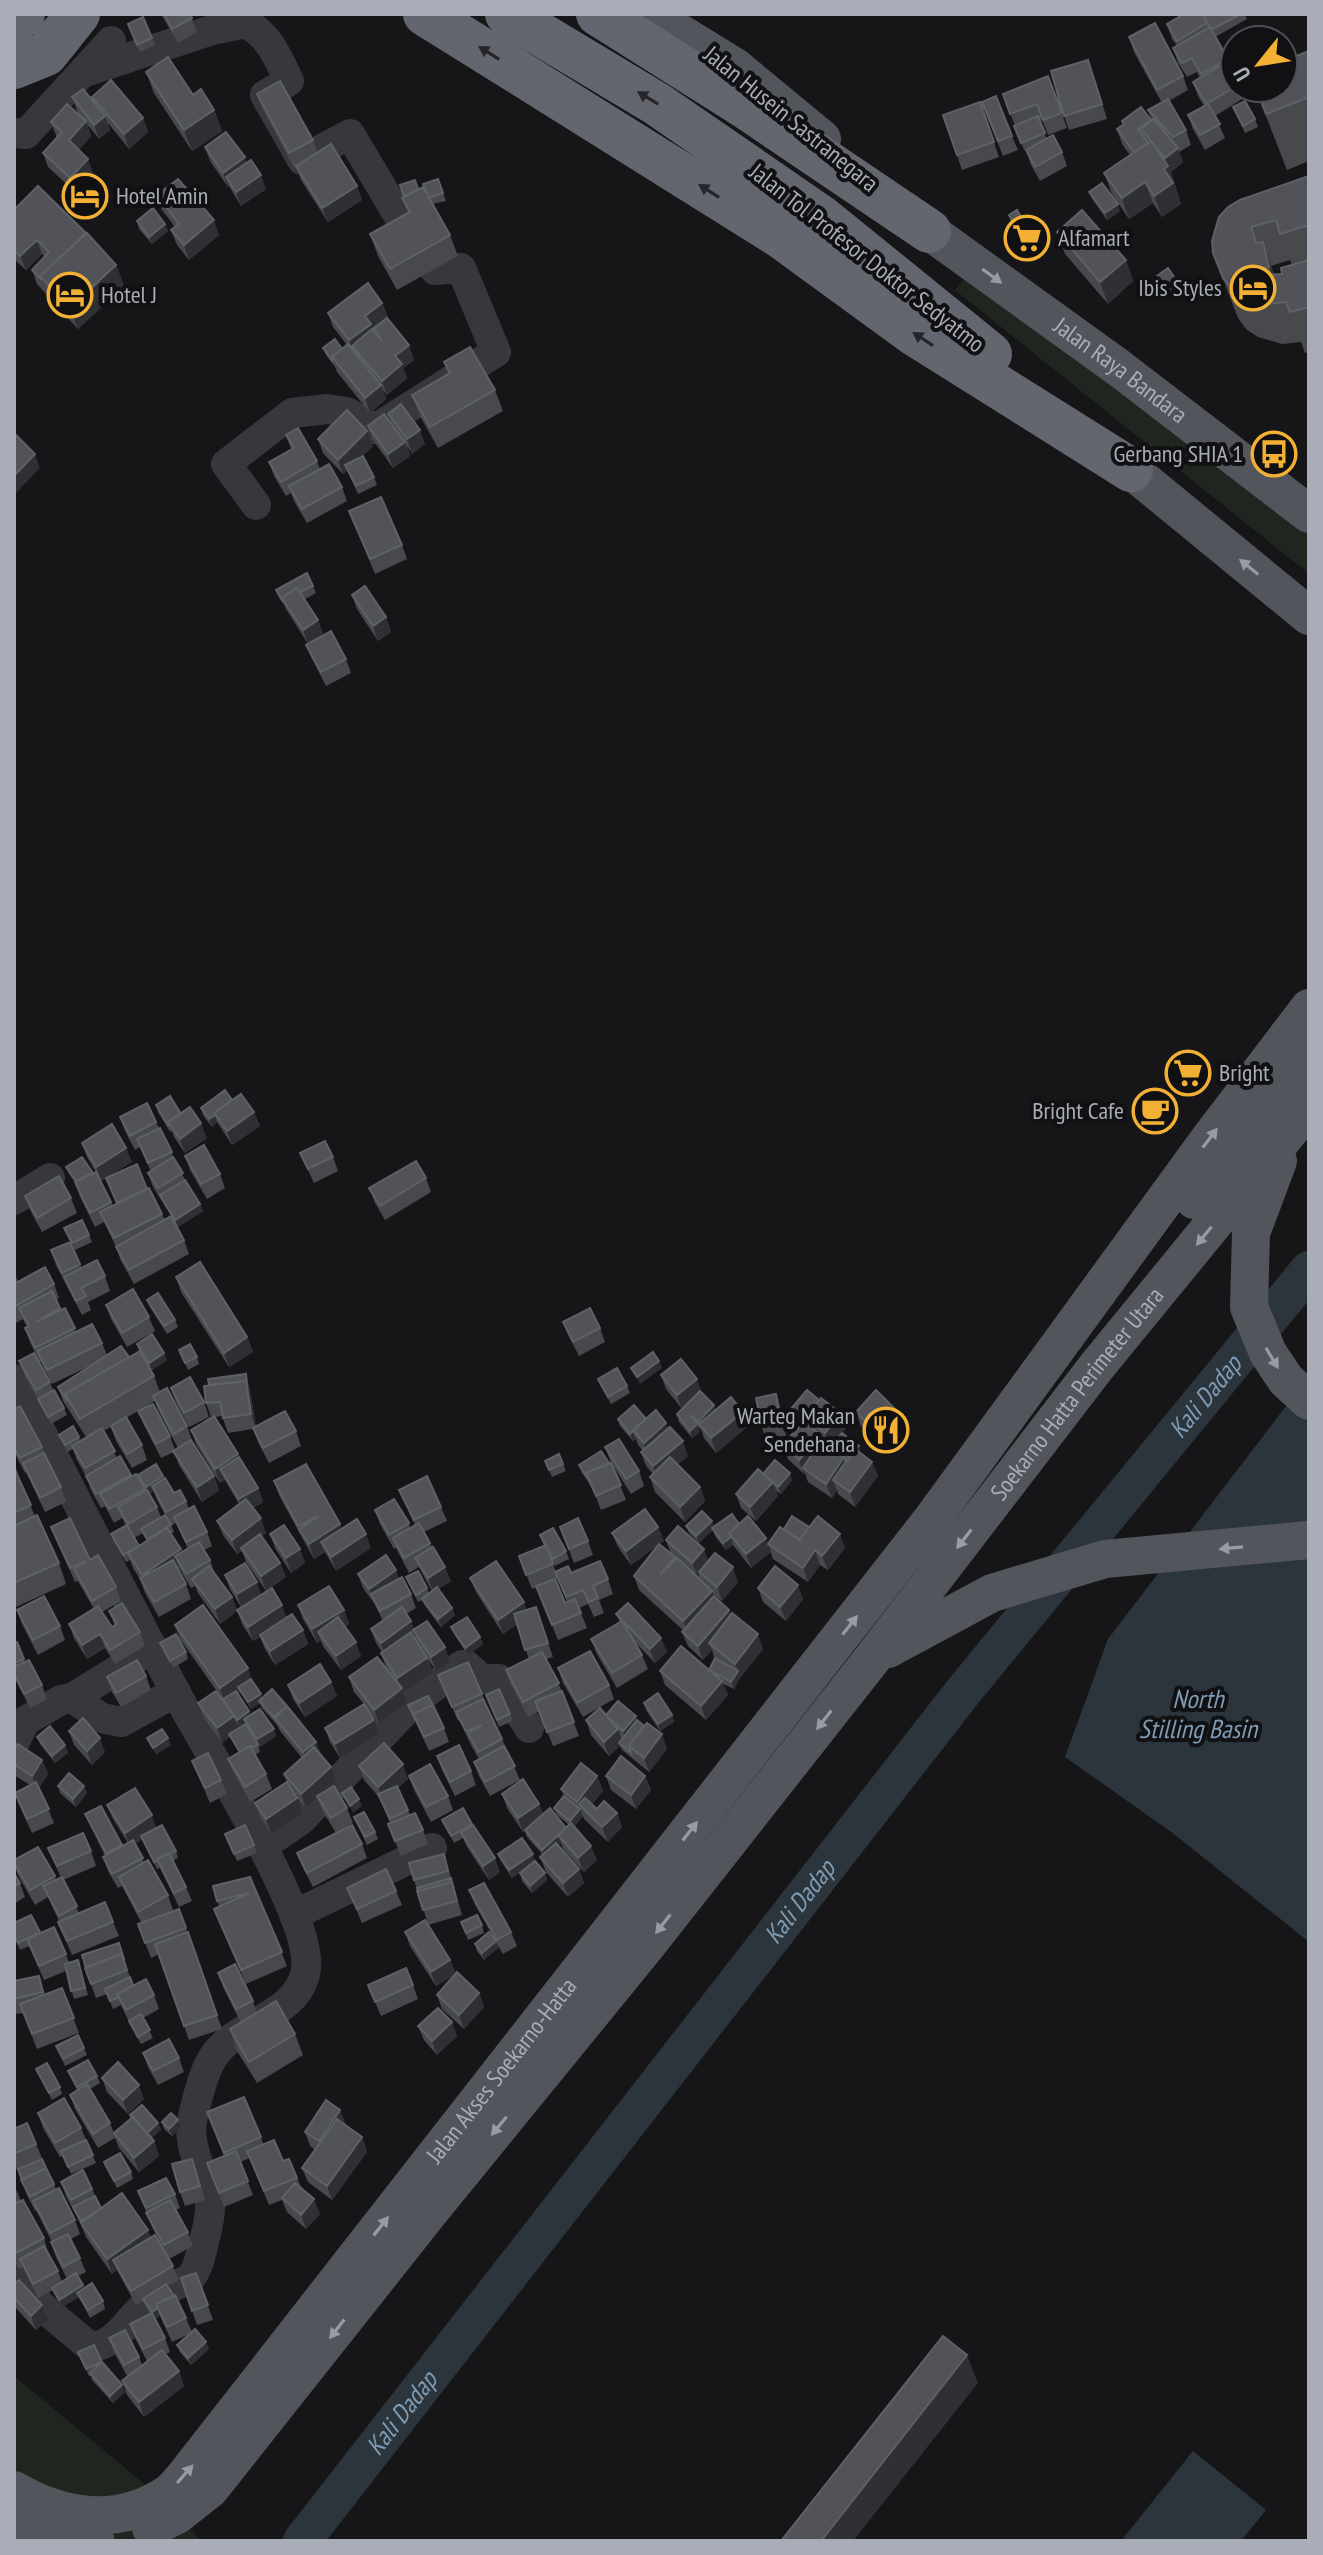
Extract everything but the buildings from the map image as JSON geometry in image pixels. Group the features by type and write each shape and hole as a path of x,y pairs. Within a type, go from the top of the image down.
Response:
{"highway":[{"path":"14,22 23,14"},
{"path":"425,14 780,236 913,333 1131,470"},
{"name":"Jalan Tol Profesor Doktor Sedyatmo","path":"507,14 657,104 821,217 1131,470"},
{"name":"Jalan Tol Profesor Doktor Sedyatmo","path":"598,14 747,108 929,231"},
{"path":"14,67 94,28"}],"main road":[{"name":"Jalan Husein Sastranegara","path":"649,14 735,67 929,231"},
{"name":"Jalan Raya Bandara","path":"929,231 1119,368 1309,514"},
{"path":"1131,470 1309,616"},
{"path":"933,1518 1210,1138 1309,1008"},
{"path":"1309,1057 1251,1233 1249,1307 1268,1353 1286,1380 1309,1401"},
{"path":"933,1518 1076,1347 1287,1117"},
{"name":"Soekarno Hatta Perimeter Utara","path":"872,1659 1287,1117"},
{"name":"Jalan Akses Soekarno-Hatta","path":"14,2490 36,2503 71,2514 91,2516 137,2509 168,2494 643,1893 933,1518"},
{"path":"872,1659 992,1593 1105,1559 1309,1540"},
{"name":"Jalan Akses Soekarno-Hatta","path":"14,2522 36,2532 66,2537 94,2539 137,2533 177,2515 210,2489 431,2210 647,1945 872,1659"}],"street":[{"path":"82,73 212,30 246,23 260,30 271,44 289,81 265,95 302,160 350,134 408,232 435,270 461,268 496,352 375,429 347,412 327,409 292,413 226,464 256,505"},
{"path":"14,133 26,134 82,73 94,28"},
{"path":"14,1200 50,1178"},
{"path":"14,1379 176,1692 262,1847 294,1915 307,1964 304,1980 296,1993 231,2040 217,2052 210,2064 192,2118 193,2142 210,2211 200,2260 190,2279 174,2285 146,2304 119,2333 101,2346 90,2347 39,2304 14,2263"},
{"path":"18,1729 61,1700 72,1698 153,1648"},
{"path":"262,1847 301,1820 414,1702 462,1665 482,1679 499,1679 529,1728"},
{"path":"72,1698 102,1718 121,1722 176,1692"},
{"path":"294,1915 432,1848"}],"shaded area":[{"path":"966,277 1309,532 1309,574 955,290"},
{"path":"14,2376 141,2481 202,2541 14,2541"}],"water":[{"name":"North Stilling Basin","path":"1309,1376 1309,1942 1174,1834 1065,1757 1108,1639"},
{"path":"1193,2451 1266,2510 1241,2541 1121,2541"}],"waterway":[{"name":"Kali Dadap","path":"302,2541 962,1693 1309,1270"}],"place":[{"name":"Hotel Amin","path":"85,196"},
{"name":"Alfamart","path":"1027,238"},
{"name":"Ibis Styles","path":"1253,288"},
{"name":"Hotel J","path":"70,295"},
{"name":"Gerbang SHIA 1","path":"1274,454"},
{"name":"Bright","path":"1188,1073"},
{"name":"Bright Cafe","path":"1155,1111"},
{"name":"Warteg Makan Sendehana","path":"886,1430"}]}
